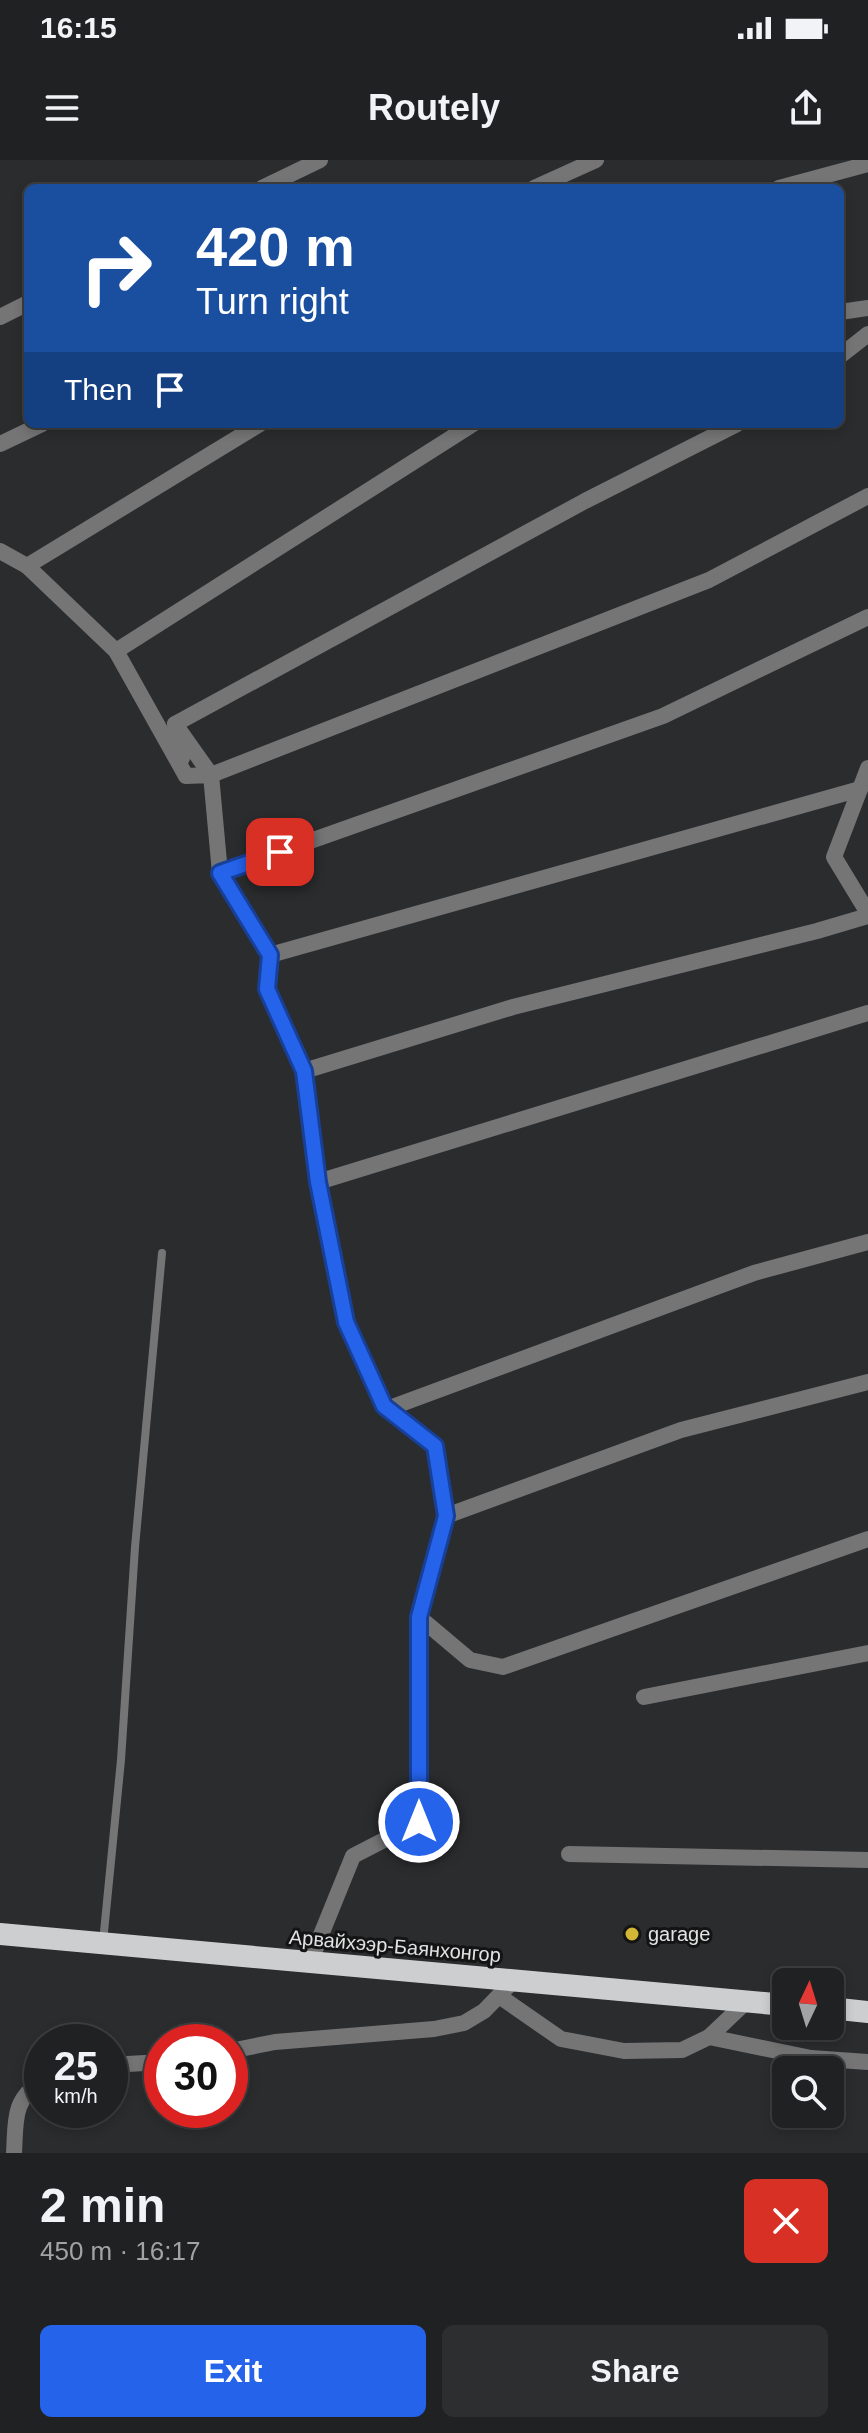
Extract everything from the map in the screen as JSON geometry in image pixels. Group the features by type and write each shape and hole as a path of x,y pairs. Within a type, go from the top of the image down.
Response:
{"highway":[{"name":"Арвайхээр-Баянхонгор","path":"0,1934 310,1962 506,1988 772,2004"},
{"path":"844,2009 868,2012"}],"street":[{"path":"270,184 320,160"},
{"path":"543,184 596,160"},
{"path":"794,184 868,164"},
{"path":"0,317 24,305"},
{"path":"844,311 868,308"},
{"path":"844,353 868,334"},
{"path":"0,444 34,428"},
{"path":"27,566 253,428"},
{"path":"116,651 467,428"},
{"path":"175,724 585,501 729,428"},
{"path":"186,776 211,775 709,580 868,496"},
{"path":"0,551 27,566 116,651 186,776"},
{"path":"220,873 663,716 868,617"},
{"path":"175,724 186,776"},
{"path":"175,724 211,775 220,873 270,955 267,989 304,1071 318,1182 346,1322 384,1406 435,1446 446,1516 419,1617 419,1822 353,1856 310,1962"},
{"path":"304,1071 513,1007 817,931 868,914 834,857 868,768"},
{"path":"270,955 860,789"},
{"path":"318,1182 868,1013"},
{"path":"387,1409 754,1273 868,1242"},
{"path":"446,1516 681,1430 868,1382"},
{"path":"419,1617 470,1660 503,1667 868,1539"},
{"path":"644,1697 868,1653"},
{"path":"569,1854 868,1860"},
{"path":"248,2047 275,2042 434,2029 464,2023 484,2011 506,1988 561,2039 624,2051 682,2050 709,2037 747,2001"},
{"path":"709,2037 811,2058 868,2062"},
{"path":"14,2153 20,2102 24,2097"}],"lane":[{"path":"103,1944 162,1253"}],"place":[{"name":"garage","path":"632,1934"}],"route":[{"path":"280,852 220,873 270,955 267,989 304,1071 318,1182 346,1322 384,1406 435,1446 446,1516 419,1617 419,1822"}]}
